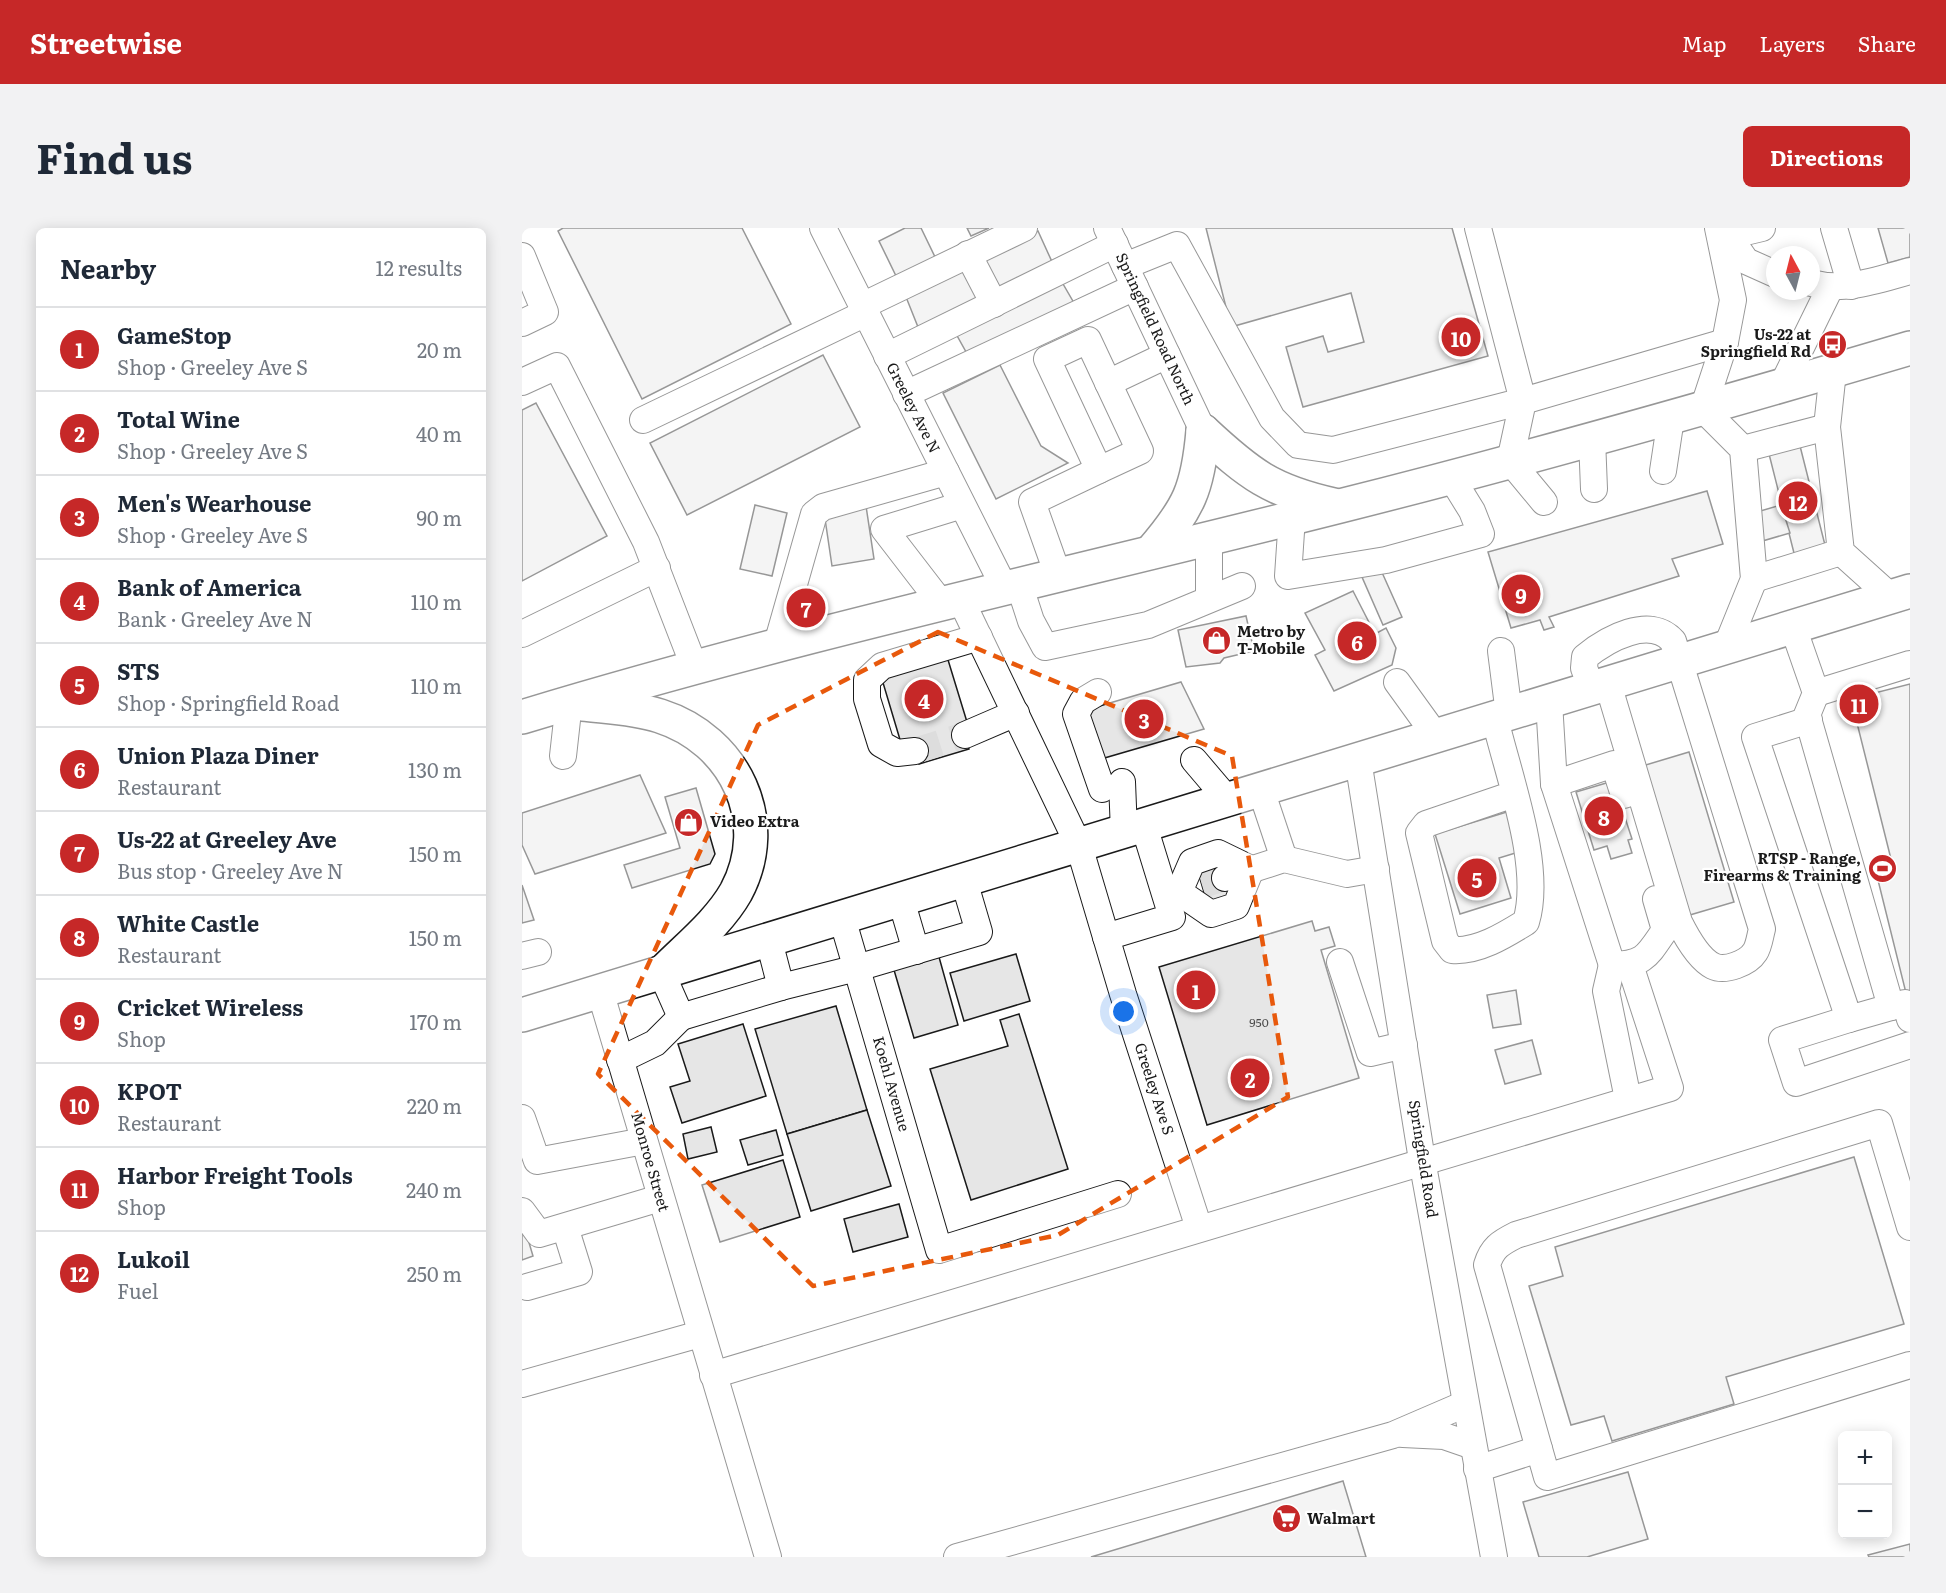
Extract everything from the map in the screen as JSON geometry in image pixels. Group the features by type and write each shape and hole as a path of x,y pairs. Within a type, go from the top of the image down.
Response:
{"highway":[{"path":"522,717 777,644 1451,477 1671,418 1910,348"},
{"path":"1838,369 1910,374"},
{"path":"1203,431 1262,481 1291,495 1339,506"},
{"path":"1151,552 1174,526 1188,503 1200,465 1203,431"},
{"path":"522,1015 1900,594"},
{"path":"569,702 646,712 693,731 718,750 743,789 750,817 751,838 748,862 742,878 726,907 662,974"}],"street":[{"name":"Greeley Ave N","path":"822,228 962,505 1012,586 1045,647 1148,625 1209,599"},
{"path":"643,420 864,310 968,254 1024,228"},
{"path":"1478,228 1523,401 1510,461 1544,502"},
{"path":"1725,233 1741,234 1762,228"},
{"path":"1782,386 1830,286 1833,228"},
{"path":"1725,233 1746,261 1766,270"},
{"path":"1725,233 1733,300 1725,342 1703,409 1743,449 1754,579 1726,648"},
{"path":"887,356 994,304 1121,256 1177,245 1272,418 1298,445 1333,450 1523,401 1725,342"},
{"path":"968,254 994,304"},
{"path":"522,255 544,312 522,323"},
{"path":"906,394 1121,256"},
{"name":"Springfield Road North","path":"1121,256 1203,431"},
{"path":"1830,286 1908,274"},
{"path":"1058,575 1032,502 1140,451 1088,340 1047,359 1099,470"},
{"path":"1108,383 1167,355"},
{"path":"522,382 557,366 657,568 694,666"},
{"path":"1838,369 1827,427 1841,552 1900,594"},
{"path":"1663,471 1671,418"},
{"path":"1743,449 1827,427"},
{"path":"1592,439 1594,489"},
{"path":"777,644 814,514 823,507 946,472"},
{"path":"1292,517 1288,576 1386,560 1481,534 1472,512 1451,477"},
{"name":"Greeley Ave S","path":"962,505 884,529 950,600 979,637 1079,846 1199,1228"},
{"path":"1209,538 1209,599 1242,585"},
{"path":"1754,579 1841,552"},
{"path":"522,634 657,568"},
{"path":"1793,627 1815,693 1807,715 1901,1013 1849,1019 1782,1040 1796,1083 1910,1045"},
{"path":"915,751 897,753 881,744 867,699 867,680 871,674 889,663 979,637"},
{"path":"1500,651 1502,716 1514,794 1528,857 1530,908 1526,922 1497,939 1459,951 1452,950 1445,941 1419,833 1426,824 1514,794"},
{"path":"1600,686 1679,922 1686,936 1711,965 1719,968 1739,964 1755,953 1762,929 1681,662"},
{"path":"1815,693 1910,664"},
{"path":"1397,682 1436,736"},
{"path":"1098,692 1083,701 1076,714 1134,829 1193,888 1211,914 1236,906 1251,869"},
{"path":"563,756 569,702"},
{"path":"713,1375 1422,1160 1670,1088 1621,965 1554,784 1549,702"},
{"path":"965,735 1016,713"},
{"path":"1809,720 1755,736 1849,1019"},
{"path":"1194,760 1228,800"},
{"name":"Springfield Road","path":"1358,760 1422,1160 1494,1557"},
{"path":"1554,784 1614,764 1665,930 1644,960 1621,965 1606,991 1628,1099"},
{"path":"1262,790 1284,859"},
{"path":"1193,888 1192,862 1218,854 1251,869"},
{"path":"1106,937 1172,917 1193,888 1284,859 1347,874 1376,869"},
{"path":"620,1060 655,1043 681,1017 979,932 964,881"},
{"path":"901,900 916,951"},
{"name":"Koehl Avenue","path":"842,918 939,1250 1118,1194"},
{"path":"770,941 781,987"},
{"path":"1340,963 1370,1053 1404,1045"},
{"path":"662,974 681,1017"},
{"name":"Monroe Street","path":"600,991 768,1557"},
{"path":"522,1118 537,1161 644,1141"},
{"path":"1910,1227 1879,1123 1516,1235 1501,1242 1491,1252 1487,1265 1547,1477 1910,1365"},
{"path":"522,1211 539,1234 660,1198"},
{"path":"527,1287 579,1272 565,1227"},
{"path":"522,1383 700,1334"},
{"path":"957,1557 1394,1435 1465,1404"},
{"path":"1394,1435 1444,1436 1475,1457 1539,1449"}],"highlighted area":[{"path":"938,632 1232,756 1288,1097 1058,1235 813,1286 598,1074 758,725"}],"building":[{"path":"563,228 742,228 791,324 642,399 558,231"},
{"path":"905,228 921,228 937,261 898,280 879,241"},
{"path":"967,228 989,228 971,236"},
{"path":"1206,228 1452,228 1488,356 1303,407 1286,347 1323,336 1328,352 1364,342 1351,293 1231,327"},
{"path":"1878,228 1910,228 1910,257 1888,263"},
{"path":"1038,231 1053,264 997,290 981,257"},
{"path":"965,267 981,307 920,332 904,292"},
{"path":"1059,277 1074,303 970,359 955,332"},
{"path":"823,355 860,427 687,515 650,443"},
{"path":"1000,365 1041,446 1068,463 996,499 943,393"},
{"path":"536,403 607,536 522,581 522,410"},
{"path":"1798,438 1827,553 1796,561 1767,446"},
{"path":"1707,491 1723,544 1672,559 1679,576 1549,617 1554,627 1544,630 1540,620 1511,628 1488,552"},
{"path":"755,505 787,513 772,576 740,569"},
{"path":"1781,505 1790,533 1759,542 1750,514"},
{"path":"866,506 874,559 832,566 824,512"},
{"path":"1380,568 1402,617 1383,625 1362,577"},
{"path":"1353,591 1375,634 1386,628 1396,648 1392,665 1334,691 1315,655 1325,650 1305,613"},
{"name":"Metro by T-Mobile","path":"1246,616 1254,651 1224,658 1220,663 1186,667 1178,630"},
{"path":"945,650 967,722 962,723 969,749 919,764 911,740 901,743 881,676"},
{"path":"1181,682 1204,729 1101,759 1086,710"},
{"path":"1910,684 1910,1009 1874,864 1891,859 1851,699"},
{"path":"1689,752 1734,902 1683,917 1639,767"},
{"path":"640,775 666,833 535,874 522,845 522,813"},
{"path":"1613,781 1632,839 1628,840 1632,853 1611,859 1607,846 1594,850 1576,792"},
{"name":"Video Extra","path":"696,788 715,854 710,864 632,888 624,865 680,848 665,797"},
{"path":"1510,811 1522,851 1499,858 1511,898 1460,914 1435,834"},
{"path":"1219,854 1234,902 1209,909 1195,862"},
{"path":"522,885 534,920 522,923"},
{"path":"1312,921 1315,931 1329,927 1335,946 1321,950 1359,1078 1207,1125 1159,967"},
{"path":"1016,954 1030,1001 964,1021 950,973"},
{"path":"939,957 958,1025 914,1038 894,970"},
{"path":"1516,990 1521,1024 1493,1028 1487,995"},
{"path":"836,1006 867,1110 787,1134 755,1029"},
{"path":"1019,1014 1068,1169 971,1200 930,1069 1008,1046 1000,1020"},
{"path":"743,1024 766,1096 682,1123 670,1087 690,1081 678,1044"},
{"path":"1532,1040 1541,1074 1505,1084 1495,1050"},
{"path":"867,1110 891,1186 811,1211 787,1134"},
{"path":"711,1127 717,1152 688,1159 683,1134"},
{"path":"776,1130 783,1155 748,1165 740,1140"},
{"path":"1854,1157 1904,1324 1726,1377 1734,1404 1612,1441 1604,1416 1571,1425 1529,1286 1563,1276 1555,1247"},
{"path":"783,1160 800,1217 720,1242 702,1185"},
{"path":"899,1204 908,1237 853,1252 844,1219"},
{"path":"522,1219 533,1256 522,1260"},
{"path":"1628,1472 1648,1539 1587,1557 1539,1557 1523,1502"},
{"name":"Walmart","path":"1343,1481 1366,1557 1091,1557"},
{"path":"1910,1544 1910,1557 1869,1557 1868,1555"}],"tunnel":[{"path":"915,751 965,735"},
{"path":"1202,885 1225,878"}],"place":[{"name":"KPOT","path":"1461,337"},
{"name":"Us-22 at Springfield Rd","path":"1832,344"},
{"name":"Lukoil","path":"1798,501"},
{"name":"Cricket Wireless","path":"1521,594"},
{"name":"Us-22 at Greeley Ave","path":"806,608"},
{"name":"Metro by T-Mobile","path":"1216,641"},
{"name":"Union Plaza Diner","path":"1357,641"},
{"name":"Bank of America","path":"924,699"},
{"name":"Harbor Freight Tools","path":"1859,704"},
{"name":"Men's Wearhouse","path":"1144,719"},
{"name":"White Castle","path":"1604,816"},
{"name":"Video Extra","path":"689,822"},
{"name":"RTSP - Range, Firearms & Training","path":"1882,868"},
{"name":"STS","path":"1477,878"},
{"name":"GameStop","path":"1196,990"},
{"name":"Total Wine","path":"1250,1078"},
{"name":"Walmart","path":"1286,1519"}]}
